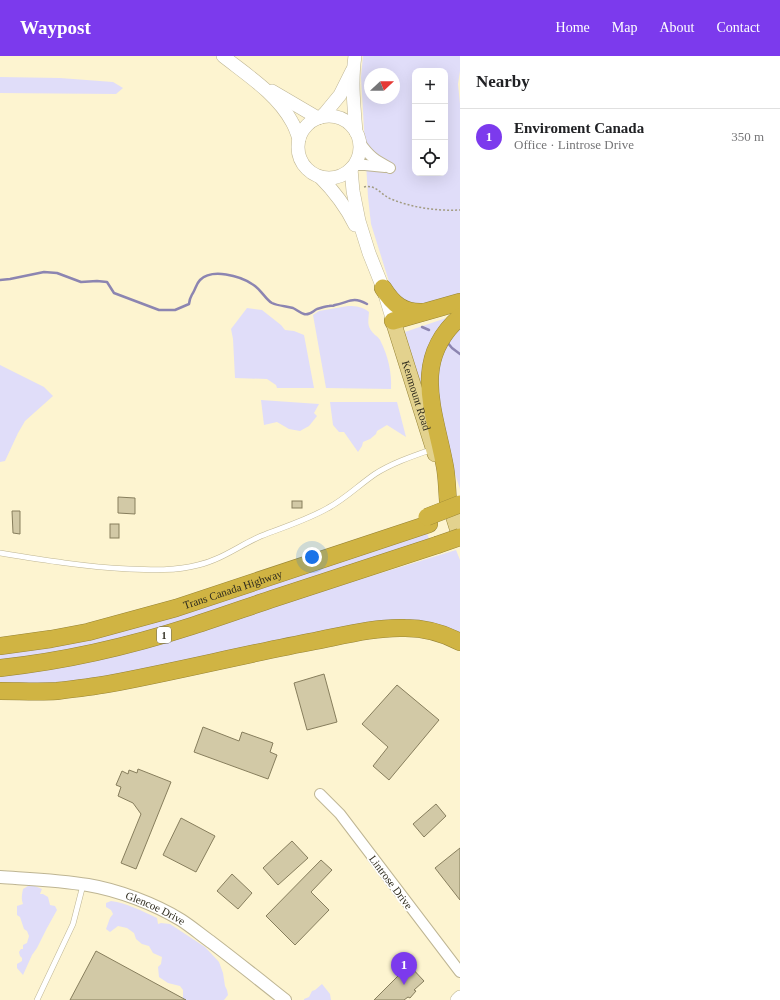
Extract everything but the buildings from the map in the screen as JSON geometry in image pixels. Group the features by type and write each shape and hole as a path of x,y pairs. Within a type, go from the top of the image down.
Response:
{"highway":[{"path":"383,288 394,303 399,307 410,312 425,312"},
{"path":"394,325 425,312 460,302"},
{"path":"394,325 460,308"},
{"path":"428,520 454,502 431,404 430,372 438,344 444,333 460,317"},
{"name":"Trans Canada Highway","path":"0,646 51,639 114,625 184,606 314,562 428,520 460,513"},
{"name":"Trans Canada Highway","path":"0,668 113,649 165,635 460,538"},
{"path":"0,691 56,691 95,686 165,673 298,644 360,632 391,628 412,628 431,631 443,634 460,642"}],"main road":[{"path":"223,56 262,86 319,117 333,116 344,120 349,123 358,137"},
{"path":"355,62 354,104 359,154 353,167 347,173 337,178 320,177 308,170 300,159 298,152 299,139 301,133 308,124 319,117 340,95 355,62"},
{"path":"262,86 292,121 299,139"},
{"name":"Kenmount Road","path":"353,167 353,191 359,221 369,253 383,288 434,448 454,502 460,538"},
{"name":"Kenmount Road","path":"320,177 332,189 348,212 369,253"},
{"path":"457,1000 460,997"}],"street":[{"path":"353,167 365,165 390,168 368,154 358,137"},
{"name":"Lintrose Drive","path":"320,794 340,814 460,972"},
{"name":"Glencoe Drive","path":"0,877 83,884 112,890 136,898 181,920 235,960 285,1000"}],"lane":[{"path":"0,553 47,561 111,568 147,570 172,569 199,565 218,558 261,536 309,518 338,502 381,470 434,448"},
{"path":"37,1000 73,924 83,884"}],"path":[{"path":"353,191 366,186 372,186 386,196 406,204 432,209 460,210"}],"shaded area":[{"path":"363,56 460,56 458,84 460,104 460,296 411,306 391,288 371,224 361,77"},
{"path":"0,77 60,78 113,82 123,88 116,94 0,93"},
{"path":"348,306 360,307 369,312 369,327 380,340 388,359 391,389 326,388 313,315 319,311"},
{"path":"247,308 262,310 285,330 294,331 304,335 314,388 277,388 276,385 267,379 235,378 231,329"},
{"path":"452,316 426,402 405,332"},
{"path":"460,323 460,489 445,444 435,375 451,333"},
{"path":"0,365 44,387 53,396 25,421 5,461 0,462"},
{"path":"261,400 319,404 314,413 317,416 309,426 300,431 289,429 277,422 264,425"},
{"path":"330,402 397,402 406,437 387,425 377,431 376,434 370,439 363,442 358,452 344,432 339,432 333,425"},
{"path":"427,532 429,540 182,623 114,641 0,662 0,653"},
{"path":"456,550 460,560 460,638 434,628 90,684 0,688 0,673 283,603"},
{"path":"28,886 35,886 42,889 40,894 48,897 50,905 55,906 57,910 32,955 23,975 17,968 17,964 22,961 19,952 23,949 23,945 27,943 29,936 27,931 24,929 20,917 17,915 17,906 23,904 23,889"},
{"path":"111,901 129,905 157,918 158,924 170,924 205,947 219,962 223,973 228,995 224,1000 183,1000 183,990 180,986 168,983 159,977 158,967 161,964 162,957 153,953 149,946 142,944 136,939 134,933 127,928 118,926 110,932 106,929 113,914 111,910 106,907 106,903"},
{"path":"322,984 330,994 331,1000 304,1000 309,997 312,991"}],"waterway":[{"path":"0,280 44,272 57,273 81,282 107,282 114,293 159,310 175,310 189,304 197,284 205,276 212,274 226,274 240,278 255,286 272,303 293,308 301,313 309,314 317,309 351,300 358,300 367,304"},
{"path":"422,327 429,330"},
{"path":"447,342 460,354"}],"place":[{"name":"Enviroment Canada","path":"404,985"}]}
